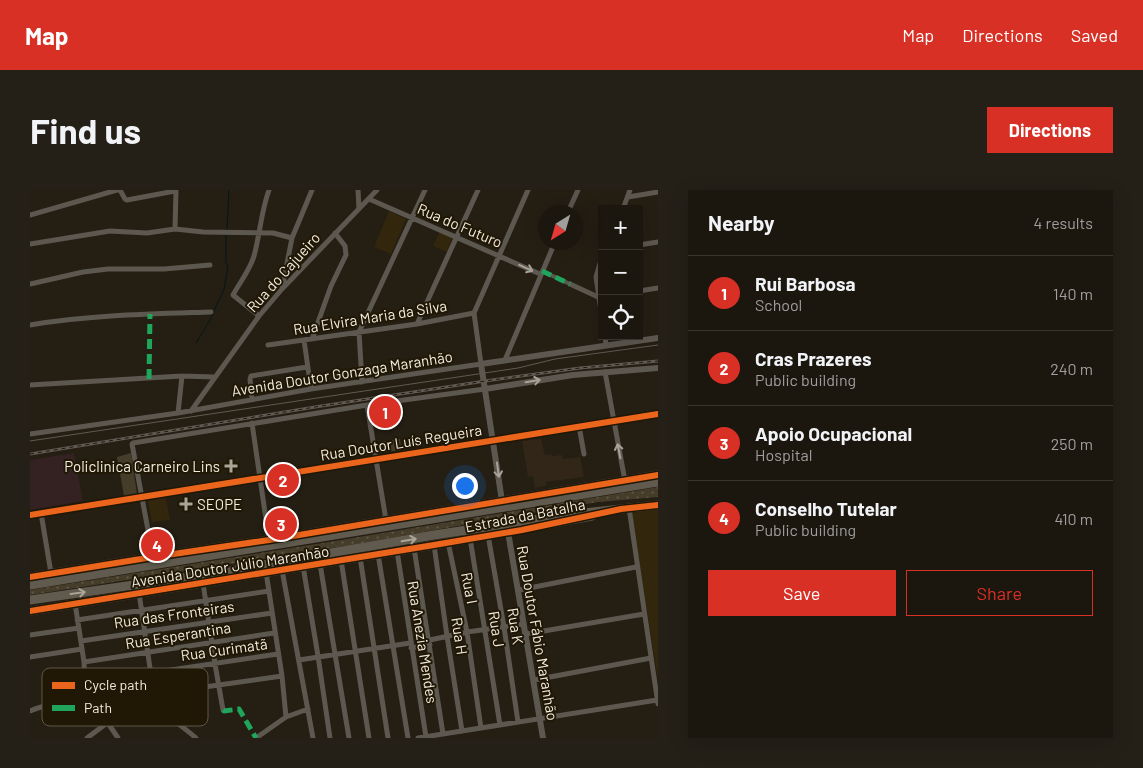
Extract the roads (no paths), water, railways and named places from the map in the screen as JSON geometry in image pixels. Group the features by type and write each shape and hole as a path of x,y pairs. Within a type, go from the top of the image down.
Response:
{"highway":[{"name":"Avenida Doutor Júlio Maranhão","path":"30,585 658,482"},
{"name":"Avenida Doutor Júlio Maranhão","path":"30,600 223,572 434,535 565,515 658,505"}],"main road":[{"path":"625,481 658,475"},
{"name":"Avenida Doutor Júlio Maranhão","path":"30,577 269,540 625,481"},
{"name":"Estrada da Batalha","path":"434,545 625,509"},
{"name":"Avenida Doutor Júlio Maranhão","path":"30,611 434,545"}],"street":[{"path":"30,215 119,190 127,200 176,191 175,229"},
{"path":"260,316 233,295 250,267 254,256 269,190"},
{"path":"282,290 292,238 312,190"},
{"path":"358,190 359,209"},
{"name":"Rua do Cajueiro","path":"191,411 214,376 260,316 282,290 377,190"},
{"path":"362,382 359,332 425,190"},
{"path":"417,324 478,190"},
{"path":"502,501 474,313 528,190"},
{"path":"571,205 578,190"},
{"path":"625,205 630,190"},
{"path":"628,197 658,192"},
{"name":"Rua do Futuro","path":"369,198 541,273"},
{"path":"30,244 110,231 147,233 175,229 203,232 273,233 292,238"},
{"path":"312,339 331,286 346,255 345,246 335,233"},
{"path":"643,244 658,242"},
{"path":"505,360 551,250"},
{"path":"30,284 83,272 108,269 164,269 210,265"},
{"path":"598,270 596,277 598,286"},
{"path":"541,273 598,295"},
{"path":"643,290 658,288"},
{"path":"30,324 95,317 211,312"},
{"name":"Rua Elvira Maria da Silva","path":"268,345 417,324 474,313"},
{"name":"Avenida Doutor Gonzaga Maranhão","path":"30,434 178,414 311,389 658,338"},
{"path":"304,340 311,389"},
{"path":"605,340 606,346"},
{"path":"252,399 251,376 308,367"},
{"path":"153,557 132,444 367,405 605,372 658,368"},
{"path":"605,372 625,481"},
{"path":"30,385 182,376 214,376"},
{"path":"178,414 182,376"},
{"path":"367,405 386,520"},
{"name":"Rua Doutor Luís Regueira","path":"30,515 658,414"},
{"path":"252,423 269,540"},
{"path":"580,426 584,454"},
{"path":"625,509 658,704"},
{"path":"41,513 51,573"},
{"name":"Rua Doutor Fábio Maranhão","path":"508,532 543,738"},
{"name":"Rua K","path":"488,535 518,722"},
{"name":"Rua J","path":"470,538 500,724"},
{"name":"Rua I","path":"448,542 466,632 481,728"},
{"name":"Rua H","path":"434,545 462,731"},
{"path":"414,548 443,734"},
{"name":"Rua Anezia Mendes","path":"397,551 422,738"},
{"path":"378,554 408,738"},
{"path":"360,557 388,738"},
{"path":"341,560 369,738"},
{"path":"320,564 349,738"},
{"path":"303,566 330,738"},
{"path":"519,590 636,567"},
{"path":"282,570 312,738"},
{"path":"266,572 282,676 286,717"},
{"path":"203,583 223,710"},
{"path":"77,620 268,591"},
{"path":"139,593 151,668"},
{"path":"75,603 84,668"},
{"name":"Rua das Fronteiras","path":"81,641 272,613"},
{"path":"526,634 644,614"},
{"path":"299,660 374,647 430,642 466,632 524,624"},
{"path":"30,635 79,628"},
{"name":"Rua Esperantina","path":"84,662 274,633"},
{"path":"30,658 82,649"},
{"name":"Rua Curimatã","path":"187,668 278,654"},
{"path":"534,680 651,658"},
{"path":"208,687 282,676"},
{"path":"422,738 657,700"},
{"path":"30,711 42,706"},
{"path":"256,738 286,717 308,709"},
{"path":"87,738 103,726"},
{"path":"109,726 118,738"},
{"path":"182,726 196,738"}],"waterway":[{"path":"227,230 229,190"},
{"path":"196,343 209,322 224,289 228,266 226,262 226,234"}],"tram line":[{"path":"30,441 518,368 555,359 658,345"}],"railway":[{"path":"30,454 492,380 580,368 658,361"}],"place":[{"name":"Rui Barbosa","path":"385,412"},
{"name":"Policlinica Carneiro Lins","path":"231,466"},
{"name":"Cras Prazeres","path":"283,480"},
{"name":"SEOPE","path":"186,504"},
{"name":"Apoio Ocupacional","path":"281,524"},
{"name":"Conselho Tutelar","path":"157,545"}]}
